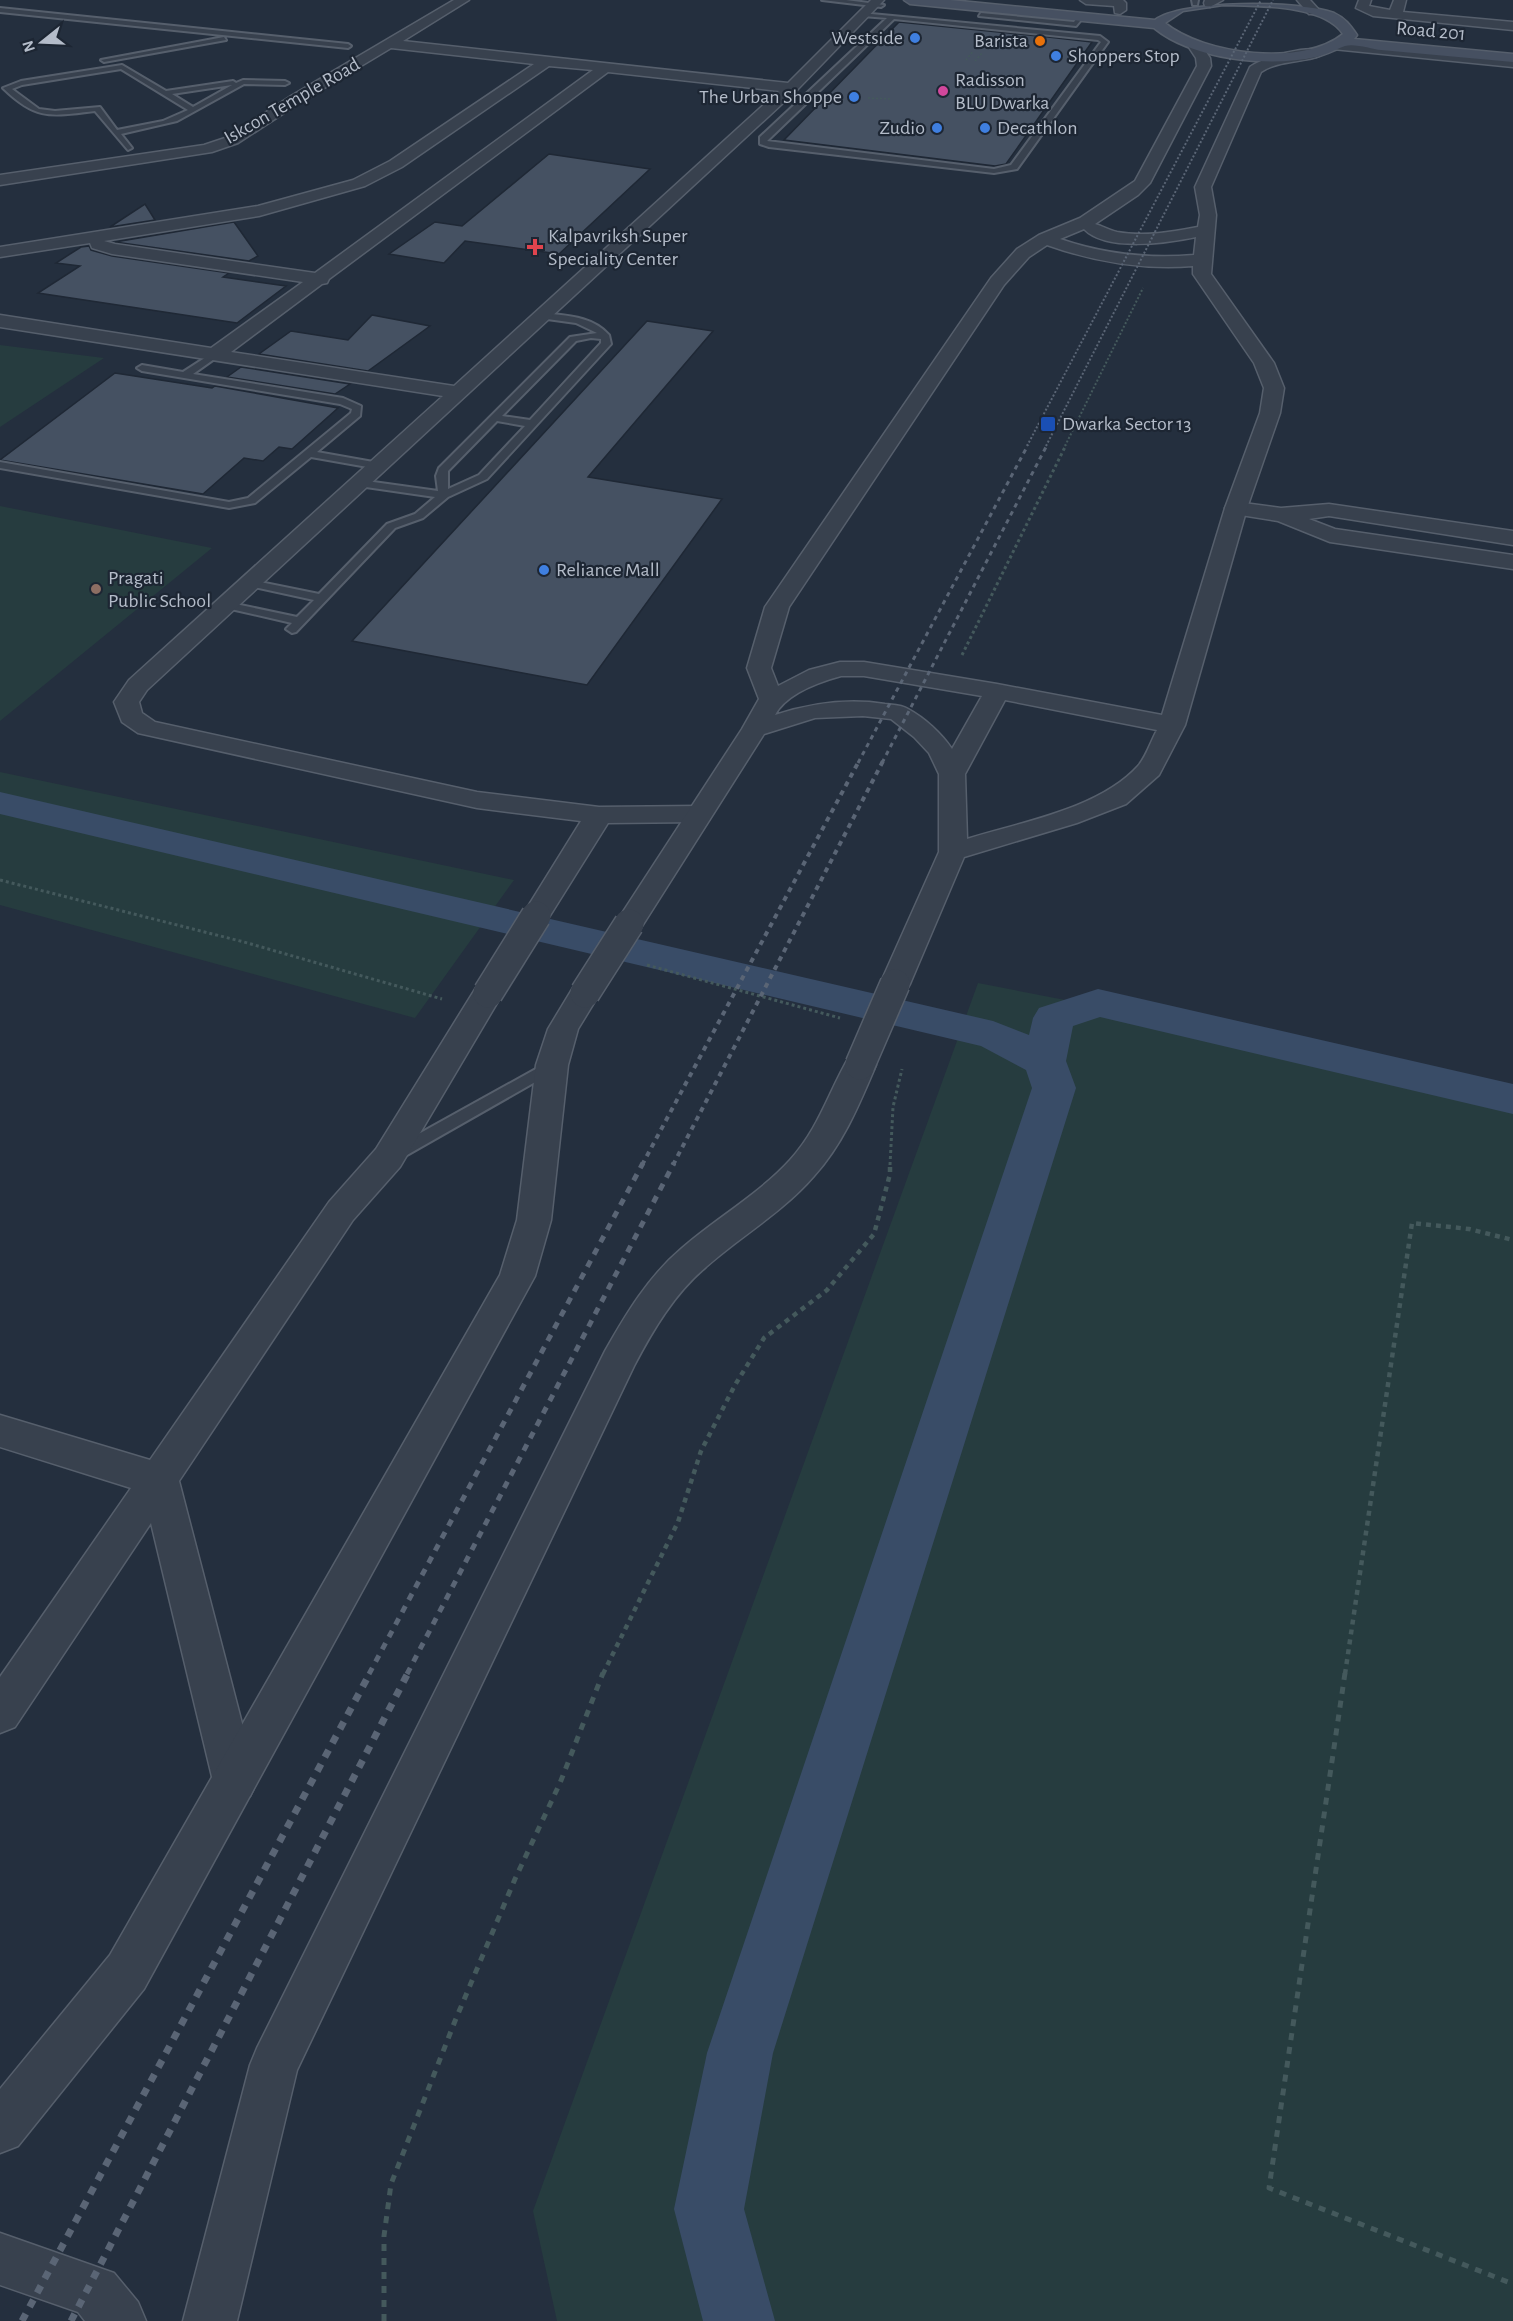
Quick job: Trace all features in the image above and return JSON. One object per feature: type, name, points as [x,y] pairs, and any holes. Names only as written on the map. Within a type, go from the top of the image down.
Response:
[{"type":"main road","points":[[1009,0],[1121,4],[1162,19]]},
{"type":"main road","points":[[908,4],[1078,20],[1162,19],[1195,2],[1262,2],[1326,15],[1344,24],[1345,41],[1317,53],[1286,56],[1245,55],[1180,41],[1163,31],[1162,19]]},
{"type":"main road","name":"Road 201","points":[[1345,41],[1513,49]]},
{"type":"main road","name":"Road 201","points":[[1345,41],[1513,58]]},
{"type":"street","name":"Iskcon Temple Road","points":[[0,180],[207,149],[233,140],[296,99],[464,0]]},
{"type":"street","points":[[1086,0],[1121,4]]},
{"type":"street","points":[[1302,0],[1314,11]]},
{"type":"street","points":[[1365,0],[1362,8],[1366,11],[1513,26]]},
{"type":"street","points":[[1395,15],[1400,0]]},
{"type":"street","points":[[699,814],[598,815],[477,800],[147,728],[131,717],[126,702],[138,685],[543,316],[751,140],[790,88],[871,6]]},
{"type":"street","points":[[1405,28],[1513,39]]},
{"type":"street","points":[[1345,41],[1513,63]]},
{"type":"street","name":"Iskcon Temple Road","points":[[331,56],[353,43]]},
{"type":"street","points":[[390,44],[790,88]]},
{"type":"street","points":[[771,699],[759,668],[777,607],[997,282],[1023,253],[1045,239],[1086,222],[1142,183],[1204,66],[1203,58],[1195,46]]},
{"type":"street","points":[[953,852],[1066,817],[1117,798],[1150,769],[1172,726],[1236,508],[1270,413],[1274,388],[1263,363],[1202,274],[1201,260],[1208,212],[1203,201],[1203,187],[1255,70],[1271,62],[1317,53]]},
{"type":"street","points":[[0,252],[281,207],[359,183],[409,156],[547,61]]},
{"type":"street","points":[[214,355],[321,279],[605,68]]},
{"type":"street","name":"Iskcon Temple Road","points":[[264,95],[290,80]]},
{"type":"street","name":"Iskcon Temple Road","points":[[0,166],[189,139],[203,134]]},
{"type":"street","points":[[1086,222],[1099,233],[1111,235],[1165,238],[1204,231]]},
{"type":"street","points":[[93,238],[101,246],[112,249],[321,279]]},
{"type":"street","points":[[1045,239],[1077,251],[1155,263],[1201,260]]},
{"type":"street","points":[[0,321],[458,393]]},
{"type":"street","points":[[1236,508],[1281,515],[1330,535],[1513,562]]},
{"type":"street","points":[[1281,515],[1329,510],[1513,538]]},
{"type":"street","points":[[0,2128],[128,1972],[517,1276],[534,1220],[552,1065],[563,1029],[755,729],[771,699],[818,675],[840,669],[864,669],[949,682],[1172,726]]},
{"type":"street","points":[[952,774],[997,691]]},
{"type":"street","points":[[210,2321],[274,2065],[618,1360],[648,1307],[691,1259],[776,1192],[813,1156],[834,1125],[953,852],[952,774],[940,750],[923,732],[897,713],[863,708],[836,708],[813,711],[755,729]]},
{"type":"street","points":[[0,1713],[341,1211],[388,1158],[598,815]]},
{"type":"street","points":[[0,1431],[160,1480]]},
{"type":"street","points":[[160,1480],[235,1781]]},
{"type":"street","points":[[0,2259],[95,2292],[119,2321]]},
{"type":"lane","points":[[825,0],[894,7]]},
{"type":"lane","points":[[751,140],[973,168],[1006,170],[1014,167],[1105,42],[1100,38],[892,17],[871,6]]},
{"type":"lane","points":[[0,9],[245,35],[353,43]]},
{"type":"lane","points":[[751,140],[763,139],[892,17]]},
{"type":"lane","points":[[1070,36],[1078,20]]},
{"type":"lane","points":[[94,62],[245,35]]},
{"type":"lane","points":[[823,55],[849,58]]},
{"type":"lane","points":[[128,148],[97,109],[56,113],[38,111],[8,88],[21,83],[122,67],[193,110]]},
{"type":"lane","points":[[12,76],[59,68]]},
{"type":"lane","points":[[166,93],[243,82],[290,80]]},
{"type":"lane","points":[[117,132],[156,126],[180,119],[243,82]]},
{"type":"lane","points":[[226,605],[297,625],[391,526],[419,516],[444,495],[483,477],[606,344],[606,337],[597,327],[583,322],[543,316]]},
{"type":"lane","points":[[444,495],[441,476],[443,470],[573,339],[591,335],[606,337]]},
{"type":"lane","points":[[185,375],[214,355]]},
{"type":"lane","points":[[0,465],[229,505],[251,501],[356,414],[357,408],[343,401],[142,368]]},
{"type":"lane","points":[[495,418],[533,424]]},
{"type":"lane","points":[[308,453],[379,466]]},
{"type":"lane","points":[[359,483],[444,495]]},
{"type":"lane","points":[[250,583],[322,598]]},
{"type":"lane","points":[[388,1158],[552,1065]]},
{"type":"path","points":[[966,60],[973,51]]},
{"type":"path","points":[[975,61],[983,52]]},
{"type":"path","points":[[868,97],[892,98]]},
{"type":"path","points":[[949,682],[1155,263]]},
{"type":"path","points":[[0,880],[244,942],[451,1001]]},
{"type":"path","points":[[640,963],[848,1021]]},
{"type":"path","points":[[384,2321],[384,2236],[391,2184],[459,2010],[515,1879],[560,1783],[595,1690],[678,1522],[701,1451],[735,1385],[764,1338],[826,1290],[874,1233],[890,1174],[893,1107],[904,1061]]},
{"type":"path","points":[[1513,1240],[1469,1229],[1412,1222],[1269,2188],[1513,2284]]},
{"type":"green space","points":[[0,345],[104,358],[0,427]]},
{"type":"green space","points":[[0,506],[212,548],[0,721]]},
{"type":"green space","points":[[0,772],[514,880],[415,1018],[0,905]]},
{"type":"green space","points":[[978,983],[1513,1087],[1513,2321],[557,2321],[533,2211]]},
{"type":"building","points":[[899,22],[1092,42],[1006,164],[995,166],[784,140]]},
{"type":"building","points":[[549,154],[650,169],[559,254],[465,241],[444,263],[389,254],[435,222],[462,226]]},
{"type":"building","points":[[145,204],[155,220],[110,227]]},
{"type":"building","points":[[234,222],[258,256],[249,261],[115,242]]},
{"type":"building","points":[[89,246],[91,250],[112,256],[229,273],[223,277],[286,286],[237,323],[38,293],[80,266],[56,263],[81,247]]},
{"type":"building","points":[[372,315],[430,326],[368,371],[259,354],[291,331],[348,340]]},
{"type":"building","name":"Reliance Mall","points":[[647,321],[713,331],[588,477],[722,499],[587,685],[352,641]]},
{"type":"building","points":[[241,367],[350,384],[335,394],[227,377]]},
{"type":"building","points":[[115,373],[212,388],[215,386],[338,408],[292,449],[279,447],[263,461],[244,458],[203,494],[0,460]]},
{"type":"waterway","points":[[0,803],[993,1035],[1045,1061]]},
{"type":"waterway","points":[[1045,1061],[1054,1018],[1098,1003],[1513,1099]]},
{"type":"waterway","points":[[739,2321],[709,2209],[740,2053],[1054,1088],[1045,1061]]},
{"type":"railway","points":[[1027,446],[1261,0]]},
{"type":"railway","points":[[1046,446],[1273,0]]},
{"type":"railway","points":[[858,763],[1028,445]]},
{"type":"railway","points":[[882,763],[1047,445]]},
{"type":"railway","points":[[642,1165],[859,761]]},
{"type":"railway","points":[[673,1165],[883,761]]},
{"type":"railway","points":[[369,1674],[643,1163]]},
{"type":"railway","points":[[407,1674],[674,1163]]},
{"type":"railway","points":[[22,2321],[370,1673]]},
{"type":"railway","points":[[71,2321],[408,1673]]},
{"type":"place","name":"Westside","points":[[915,38]]},
{"type":"place","name":"Barista","points":[[1040,41]]},
{"type":"place","name":"Shoppers Stop","points":[[1056,56]]},
{"type":"place","name":"Radisson BLU Dwarka","points":[[943,91]]},
{"type":"place","name":"The Urban Shoppe","points":[[854,97]]},
{"type":"place","name":"Zudio","points":[[937,128]]},
{"type":"place","name":"Decathlon","points":[[985,128]]},
{"type":"place","name":"Kalpavriksh Super Speciality Center","points":[[535,247]]},
{"type":"place","name":"Dwarka Sector 13","points":[[1048,424]]},
{"type":"place","name":"Reliance Mall","points":[[544,570]]},
{"type":"place","name":"Pragati Public School","points":[[96,589]]}]
